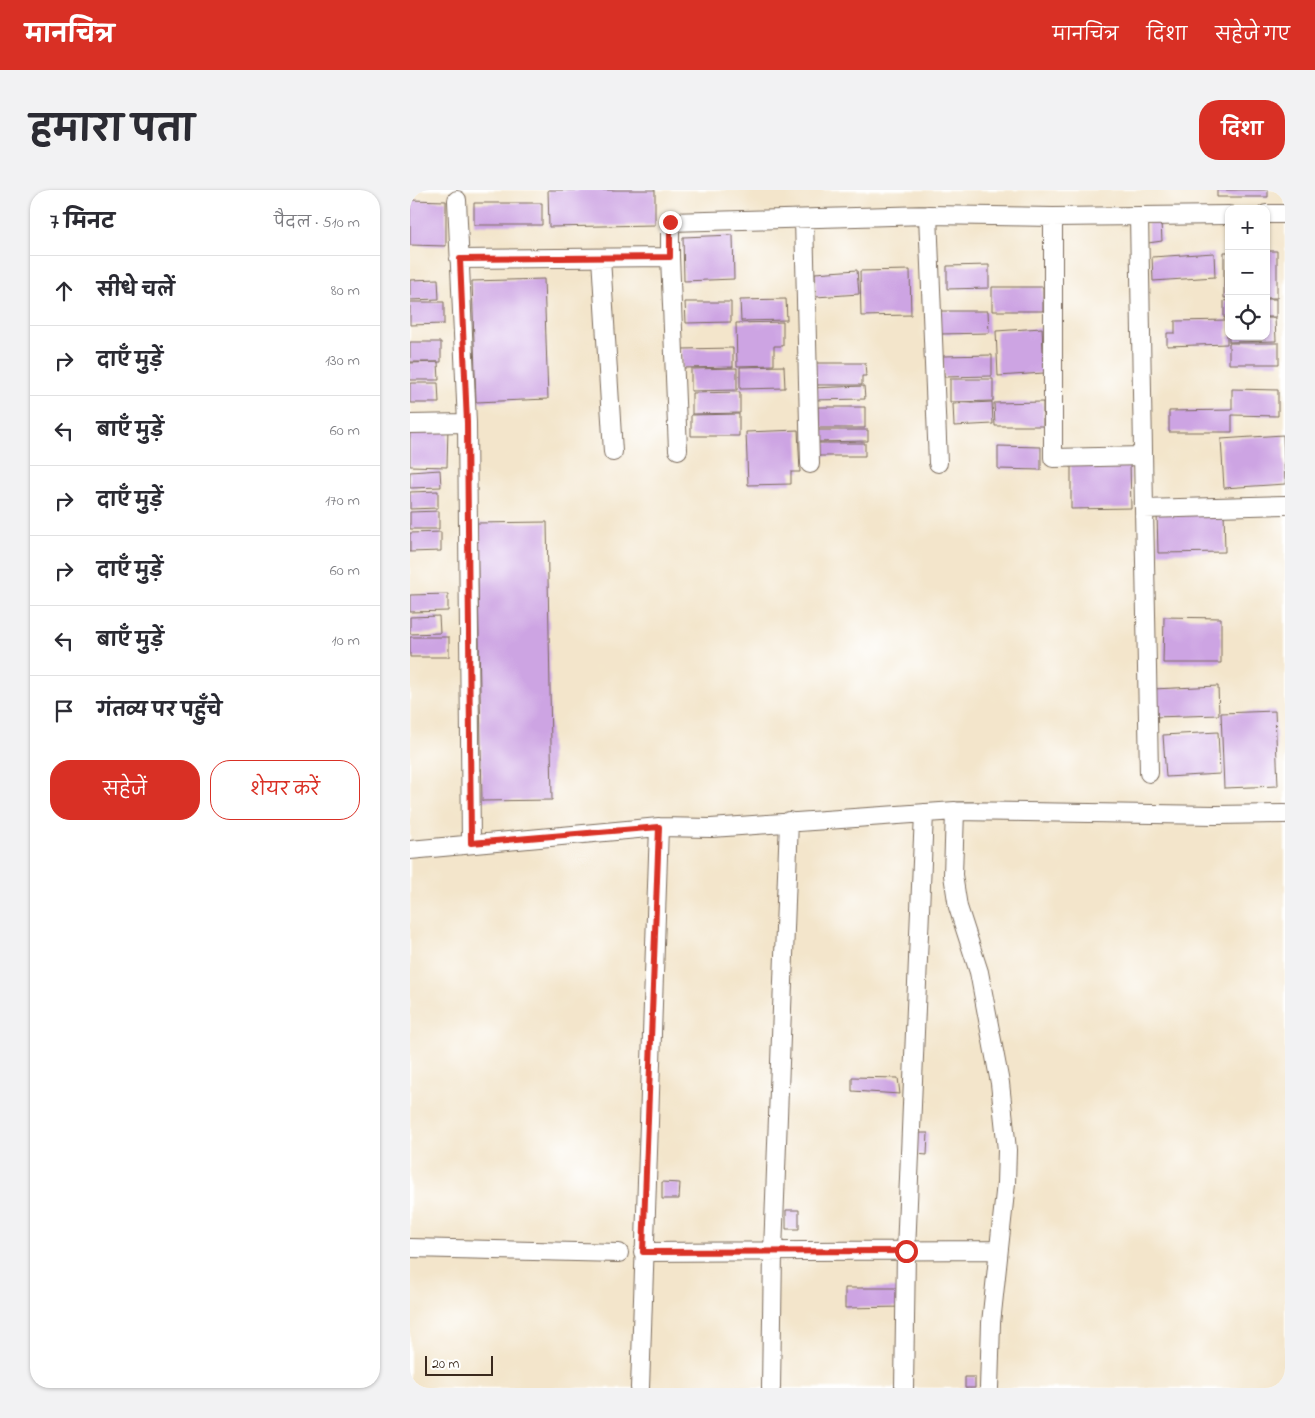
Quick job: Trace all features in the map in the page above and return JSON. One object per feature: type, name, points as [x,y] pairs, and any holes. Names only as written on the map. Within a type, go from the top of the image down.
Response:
[{"type":"street","points":[[457,200],[467,423],[471,843]]},
{"type":"street","points":[[1270,214],[1285,214]]},
{"type":"street","points":[[928,215],[938,463]]},
{"type":"street","points":[[678,450],[670,222],[928,215],[1053,218],[1225,215]]},
{"type":"street","points":[[1139,216],[1149,773]]},
{"type":"street","points":[[1053,218],[1053,458],[1143,456]]},
{"type":"street","points":[[804,219],[810,464]]},
{"type":"street","points":[[460,259],[670,257]]},
{"type":"street","points":[[601,258],[614,452]]},
{"type":"street","points":[[410,424],[467,423]]},
{"type":"street","points":[[1144,509],[1285,505]]},
{"type":"street","points":[[410,850],[659,827],[711,828],[789,821],[955,811],[1216,816],[1285,814]]},
{"type":"street","points":[[955,811],[954,874],[958,907],[979,972],[1004,1115],[1007,1150],[1006,1183],[991,1323],[989,1388]]},
{"type":"street","points":[[904,1388],[906,1251],[924,813]]},
{"type":"street","points":[[771,1388],[773,1251],[789,821]]},
{"type":"street","points":[[640,1388],[643,1252],[659,827]]},
{"type":"street","points":[[410,1248],[619,1253]]},
{"type":"street","points":[[643,1252],[998,1250]]},
{"type":"building","points":[[548,190],[655,190],[655,225],[549,227]]},
{"type":"building","points":[[1217,190],[1268,190],[1268,197],[1217,197]]},
{"type":"building","points":[[410,200],[446,201],[446,246],[410,245]]},
{"type":"building","points":[[474,203],[542,203],[542,225],[474,225]]},
{"type":"building","points":[[1161,222],[1162,241],[1148,243],[1148,223]]},
{"type":"building","points":[[733,235],[734,279],[684,281],[683,237]]},
{"type":"building","points":[[1270,251],[1277,251],[1277,298],[1270,298]]},
{"type":"building","points":[[1224,252],[1225,252],[1225,298]]},
{"type":"building","points":[[1214,253],[1215,277],[1153,281],[1152,257]]},
{"type":"building","points":[[989,265],[989,288],[947,289],[947,266]]},
{"type":"building","points":[[857,270],[859,294],[816,297],[815,273]]},
{"type":"building","points":[[910,270],[911,315],[861,316],[860,271]]},
{"type":"building","points":[[438,279],[439,299],[410,300],[410,280]]},
{"type":"building","points":[[544,279],[548,399],[476,402],[472,281]]},
{"type":"building","points":[[992,287],[1043,287],[1043,311],[992,311]]},
{"type":"building","points":[[786,299],[787,320],[741,321],[740,300]]},
{"type":"building","points":[[1270,299],[1276,299],[1276,317],[1270,317]]},
{"type":"building","points":[[1225,301],[1225,318],[1224,318]]},
{"type":"building","points":[[410,302],[444,302],[444,324],[410,325]]},
{"type":"building","points":[[685,302],[731,302],[731,322],[686,323]]},
{"type":"building","points":[[939,311],[988,311],[989,333],[940,334]]},
{"type":"building","points":[[1270,318],[1275,318],[1276,341],[1229,342],[1229,340],[1270,340]]},
{"type":"building","points":[[1225,320],[1225,340],[1227,340],[1227,344],[1167,346],[1167,333],[1175,333],[1175,321]]},
{"type":"building","points":[[783,322],[783,346],[774,346],[774,365],[737,366],[736,323]]},
{"type":"building","points":[[1042,328],[1044,373],[998,376],[996,331]]},
{"type":"building","points":[[410,342],[441,342],[441,362],[410,362]]},
{"type":"building","points":[[1229,343],[1279,343],[1279,364],[1229,364]]},
{"type":"building","points":[[733,348],[733,367],[682,368],[682,349]]},
{"type":"building","points":[[992,355],[992,376],[944,377],[943,356]]},
{"type":"building","points":[[438,362],[439,380],[410,380],[410,363]]},
{"type":"building","points":[[814,363],[865,363],[866,376],[862,376],[862,385],[815,385]]},
{"type":"building","points":[[784,366],[785,388],[740,389],[740,367]]},
{"type":"building","points":[[737,368],[737,390],[691,391],[691,369]]},
{"type":"building","points":[[950,379],[993,379],[993,401],[950,402]]},
{"type":"building","points":[[410,383],[438,383],[439,403],[410,403]]},
{"type":"building","points":[[864,386],[865,399],[812,400],[811,388]]},
{"type":"building","points":[[1232,389],[1278,390],[1278,416],[1232,415],[1232,432],[1169,432],[1169,411],[1232,410]]},
{"type":"building","points":[[740,392],[740,413],[692,414],[692,393]]},
{"type":"building","points":[[992,402],[993,424],[954,426],[953,404]]},
{"type":"building","points":[[1043,402],[1043,426],[995,426],[994,403]]},
{"type":"building","points":[[818,407],[865,407],[865,428],[818,428]]},
{"type":"building","points":[[739,414],[739,436],[691,436],[691,415]]},
{"type":"building","points":[[410,426],[448,427],[447,467],[410,466]]},
{"type":"building","points":[[798,430],[800,472],[791,472],[791,484],[748,485],[746,432]]},
{"type":"building","points":[[815,430],[868,430],[868,441],[815,442]]},
{"type":"building","points":[[1283,435],[1285,484],[1224,488],[1221,439]]},
{"type":"building","points":[[814,443],[865,443],[865,456],[814,456]]},
{"type":"building","points":[[998,446],[1041,447],[1041,470],[998,469]]},
{"type":"building","points":[[1130,462],[1131,508],[1071,509],[1071,463]]},
{"type":"building","points":[[440,470],[441,487],[410,488],[410,472]]},
{"type":"building","points":[[438,491],[438,508],[410,509],[410,492]]},
{"type":"building","points":[[1224,510],[1225,552],[1158,553],[1157,513]]},
{"type":"building","points":[[439,511],[439,529],[410,529],[410,512]]},
{"type":"building","points":[[547,522],[552,800],[482,801],[477,523]]},
{"type":"building","points":[[441,532],[441,551],[410,552],[410,533]]},
{"type":"building","points":[[448,594],[448,611],[410,612],[410,595]]},
{"type":"building","points":[[439,616],[440,633],[410,634],[410,617]]},
{"type":"building","points":[[1164,617],[1221,618],[1221,663],[1163,663]]},
{"type":"building","points":[[410,637],[449,637],[449,657],[410,657]]},
{"type":"building","points":[[1218,686],[1219,715],[1154,717],[1153,689]]},
{"type":"building","points":[[1275,711],[1278,786],[1224,788],[1221,713]]},
{"type":"building","points":[[1218,732],[1220,774],[1166,777],[1163,735]]},
{"type":"building","points":[[852,1077],[898,1078],[900,1094],[852,1091]]},
{"type":"building","points":[[917,1133],[928,1133],[927,1155],[916,1154]]},
{"type":"building","points":[[662,1182],[680,1183],[679,1199],[662,1199]]},
{"type":"building","points":[[786,1210],[799,1210],[799,1229],[786,1229]]},
{"type":"building","points":[[845,1288],[902,1288],[903,1307],[845,1308]]},
{"type":"building","points":[[965,1377],[975,1377],[975,1388],[965,1388]]},
{"type":"route","points":[[670,222],[670,257],[460,259],[467,423],[471,843],[659,827],[643,1252],[906,1251]]}]
